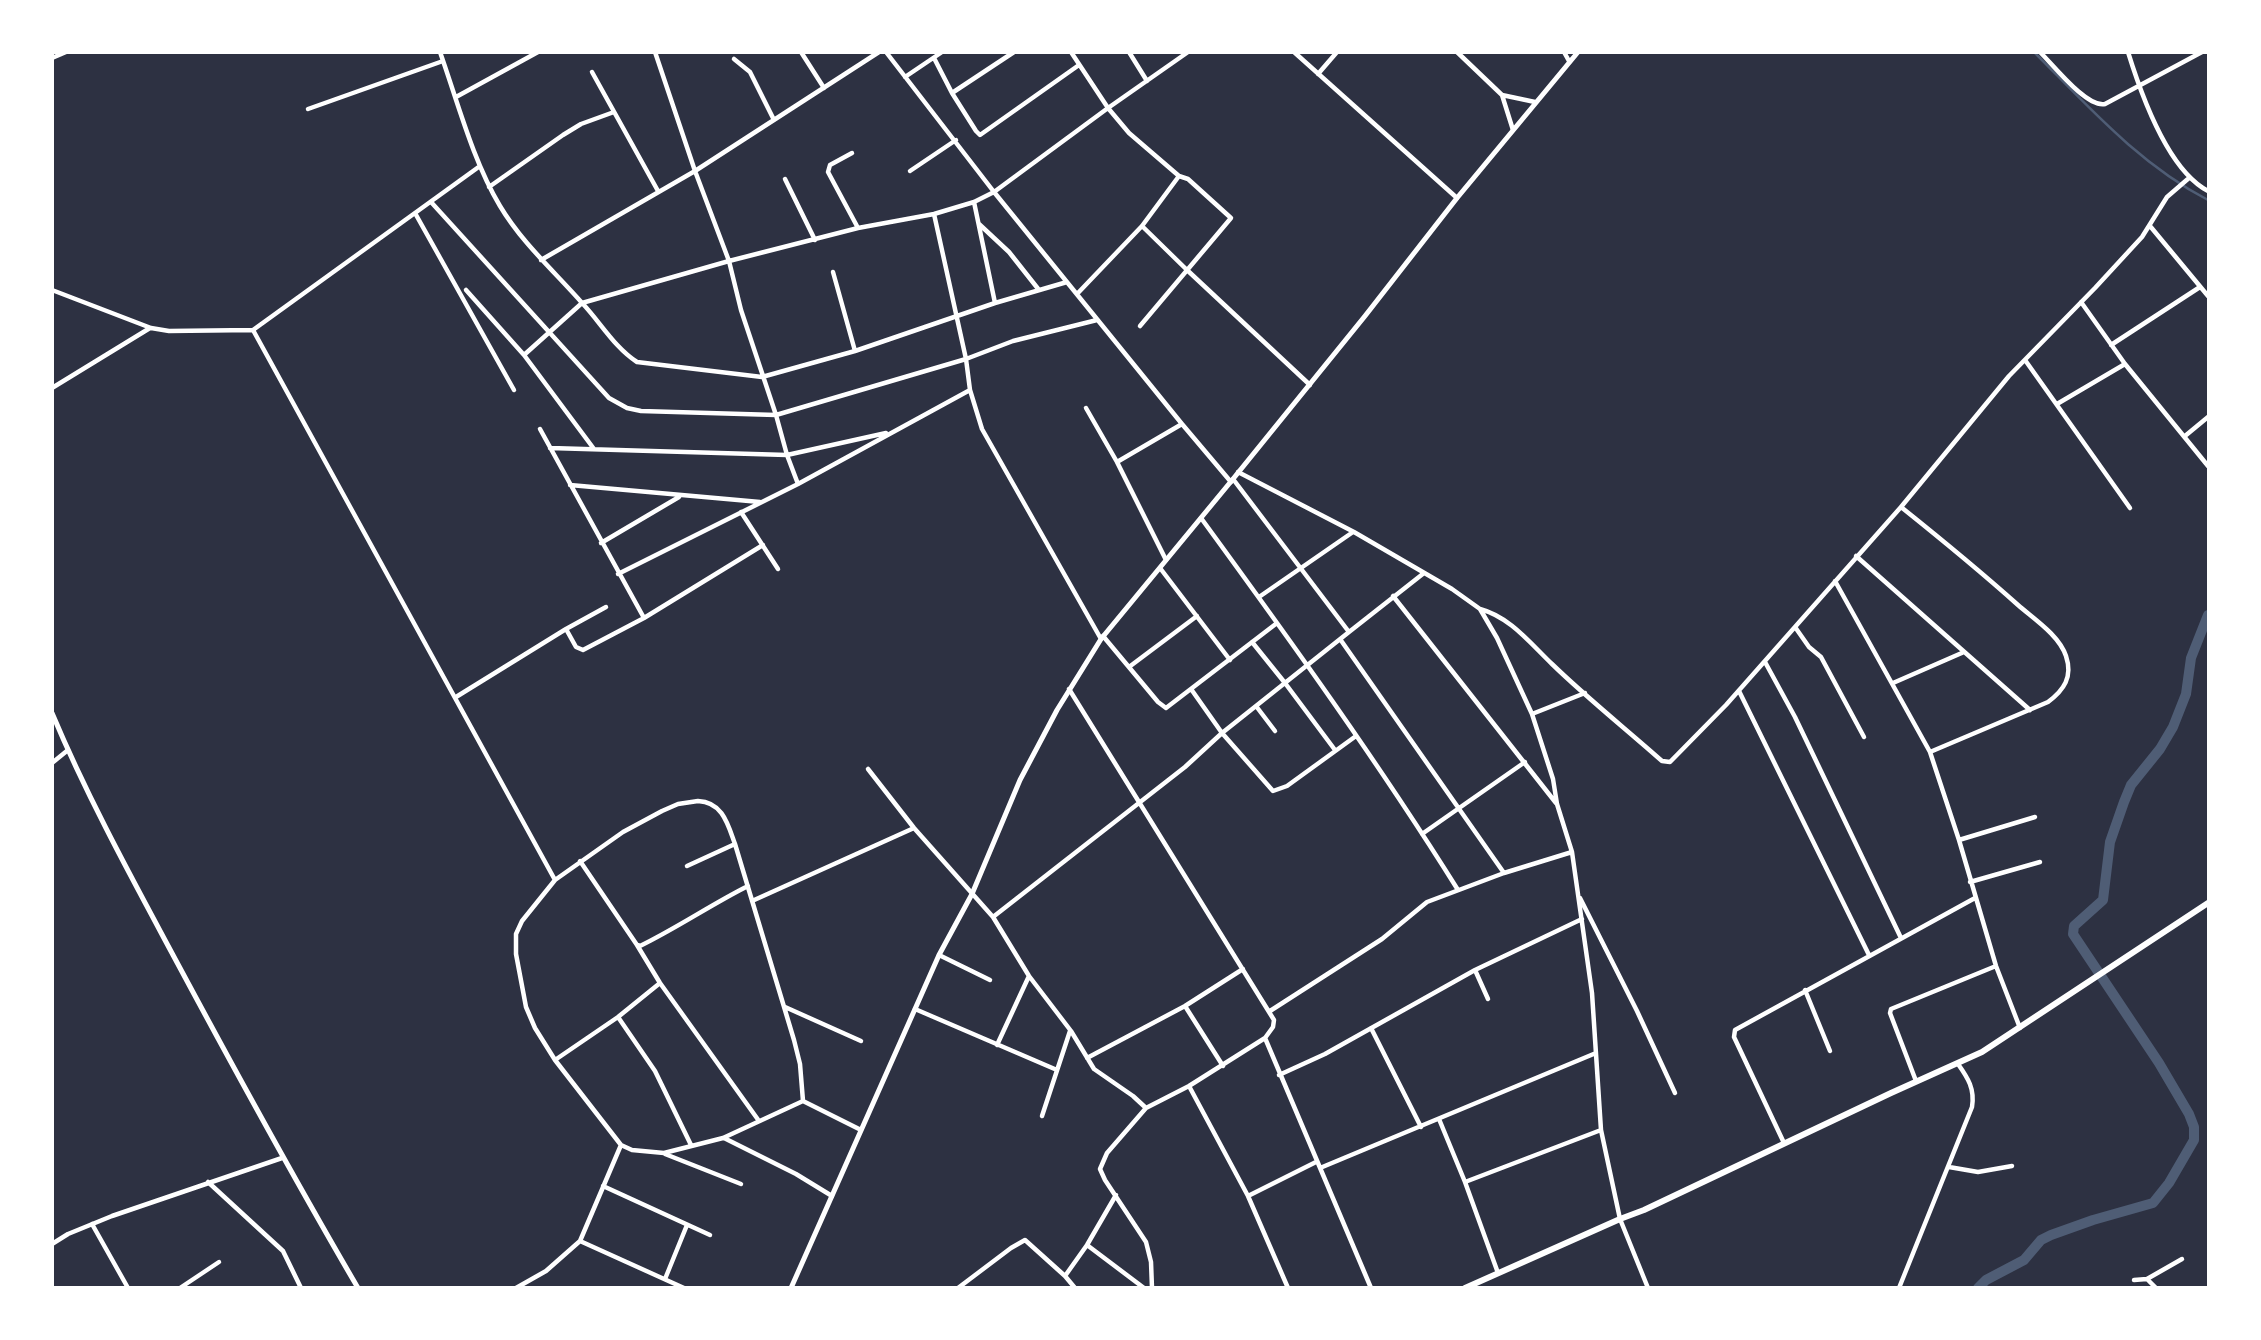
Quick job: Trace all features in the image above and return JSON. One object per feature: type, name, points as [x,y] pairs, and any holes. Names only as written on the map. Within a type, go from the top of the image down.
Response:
[{"type":"main road","points":[[1465,1287],[1653,1206],[1784,1143],[1958,1065],[2020,1028],[2208,903]]},
{"type":"street","points":[[52,58],[66,52]]},
{"type":"street","points":[[440,52],[480,166],[501,208],[541,260],[626,354],[637,362],[762,377],[855,351],[995,303],[1067,282]]},
{"type":"street","points":[[456,97],[538,52]]},
{"type":"street","points":[[655,52],[729,261],[741,310],[798,484]]},
{"type":"street","points":[[801,52],[824,88]]},
{"type":"street","points":[[541,260],[695,171],[879,52]]},
{"type":"street","points":[[886,52],[1097,320],[1182,424],[1232,480],[1349,632]]},
{"type":"street","points":[[904,77],[942,52]]},
{"type":"street","points":[[952,93],[1014,52]]},
{"type":"street","points":[[1071,52],[1108,108],[1137,140],[1180,176],[1194,183],[1231,218],[1140,326]]},
{"type":"street","points":[[1129,52],[1147,81]]},
{"type":"street","points":[[1294,52],[1457,198]]},
{"type":"street","points":[[1318,74],[1337,52]]},
{"type":"street","points":[[1457,52],[1502,95],[1513,130]]},
{"type":"street","points":[[1564,52],[1569,61]]},
{"type":"street","points":[[791,1287],[939,955],[972,894],[1020,780],[1069,688],[1102,637],[1310,385],[1457,198],[1578,52]]},
{"type":"street","points":[[2040,52],[2084,96],[2096,104],[2105,104],[2202,52]]},
{"type":"street","points":[[2128,52],[2138,86],[2156,124],[2189,178],[2206,190],[2208,184]]},
{"type":"street","points":[[524,355],[582,303],[729,261],[858,228],[934,215],[974,202],[994,192],[1186,53]]},
{"type":"street","points":[[934,58],[952,93],[976,131],[982,134],[1079,65]]},
{"type":"street","points":[[734,59],[750,72],[774,120]]},
{"type":"street","points":[[308,109],[443,61]]},
{"type":"street","points":[[592,72],[658,191]]},
{"type":"street","points":[[1502,95],[1535,103]]},
{"type":"street","points":[[489,187],[581,124],[614,112]]},
{"type":"street","points":[[910,171],[956,140]]},
{"type":"street","points":[[852,152],[830,165],[828,172],[858,228]]},
{"type":"street","points":[[52,290],[151,328],[186,332],[253,330],[480,166]]},
{"type":"street","points":[[1077,294],[1142,226],[1180,176]]},
{"type":"street","points":[[1238,472],[1354,532],[1452,589],[1480,609],[1496,614],[1667,763],[1676,757],[1765,662],[1901,507],[2009,376],[2150,226],[2167,197],[2189,178]]},
{"type":"street","points":[[785,179],[815,240]]},
{"type":"street","points":[[431,202],[609,398],[627,408],[641,411],[776,415],[966,359],[1013,341],[1097,320]]},
{"type":"street","points":[[974,202],[995,303]]},
{"type":"street","points":[[415,213],[514,390]]},
{"type":"street","points":[[934,215],[966,359],[970,390],[986,440],[1102,637],[1165,708],[1278,623]]},
{"type":"street","points":[[978,223],[1009,252],[1039,290]]},
{"type":"street","points":[[1142,226],[1310,385]]},
{"type":"street","points":[[2150,226],[2208,296]]},
{"type":"street","points":[[833,272],[855,351]]},
{"type":"street","points":[[2111,345],[2200,287]]},
{"type":"street","points":[[466,290],[524,355],[595,449]]},
{"type":"street","points":[[2081,302],[2125,365],[2208,466]]},
{"type":"street","points":[[52,388],[151,328]]},
{"type":"street","points":[[253,330],[555,880]]},
{"type":"street","points":[[2025,360],[2130,508]]},
{"type":"street","points":[[2057,404],[2125,365]]},
{"type":"street","points":[[618,574],[798,484],[970,390]]},
{"type":"street","points":[[1086,408],[1117,462],[1166,560]]},
{"type":"street","points":[[2185,436],[2208,417]]},
{"type":"street","points":[[1117,462],[1182,424]]},
{"type":"street","points":[[540,429],[644,618]]},
{"type":"street","points":[[550,449],[787,455],[891,432]]},
{"type":"street","points":[[570,485],[761,502]]},
{"type":"street","points":[[601,542],[681,496]]},
{"type":"street","points":[[1901,507],[1970,562],[2048,632],[2063,650],[2069,674],[2063,689],[2048,702],[1930,752]]},
{"type":"street","points":[[741,512],[778,569]]},
{"type":"street","points":[[1201,518],[1309,666],[1458,890]]},
{"type":"street","points":[[1259,597],[1354,532]]},
{"type":"street","points":[[566,629],[576,648],[583,650],[644,618],[763,545]]},
{"type":"street","points":[[1856,556],[2030,710]]},
{"type":"street","points":[[1160,568],[1230,660]]},
{"type":"street","points":[[993,917],[1185,767],[1222,733],[1423,573]]},
{"type":"street","points":[[1835,581],[1930,752],[1996,965],[2020,1028]]},
{"type":"street","points":[[1393,596],[1557,804]]},
{"type":"street","points":[[456,697],[606,607]]},
{"type":"street","points":[[1480,609],[1497,638],[1532,714],[1573,852],[1592,993],[1601,1130],[1620,1219],[1648,1287]]},
{"type":"street","points":[[1129,667],[1197,616]]},
{"type":"street","points":[[1795,627],[1810,647],[1820,655],[1864,737]]},
{"type":"street","points":[[1340,639],[1504,873]]},
{"type":"street","points":[[1252,642],[1335,750]]},
{"type":"street","points":[[1893,683],[1964,652]]},
{"type":"street","points":[[1765,662],[1795,717],[1901,938]]},
{"type":"street","points":[[1069,688],[1270,1011],[1274,1023],[1265,1038],[1223,1066],[1146,1108],[1107,1153],[1102,1163],[1101,1172],[1146,1242],[1151,1262],[1152,1287]]},
{"type":"street","points":[[1191,689],[1222,733],[1268,788],[1276,792],[1356,736]]},
{"type":"street","points":[[1738,691],[1869,956]]},
{"type":"street","points":[[1532,714],[1585,693]]},
{"type":"street","points":[[1256,706],[1275,731]]},
{"type":"street","points":[[52,713],[122,860],[282,1158],[358,1287]]},
{"type":"street","points":[[52,763],[68,750]]},
{"type":"street","points":[[1423,834],[1525,762]]},
{"type":"street","points":[[868,769],[914,828],[993,917],[1029,976],[1099,1073],[1146,1108]]},
{"type":"street","points":[[698,801],[711,803],[720,810],[736,844],[800,1064],[803,1101],[723,1138],[664,1153],[645,1153],[621,1145],[555,1060],[535,1028],[526,1007],[515,943],[522,921],[555,880],[623,832],[678,804],[698,801]]},
{"type":"street","points":[[1959,841],[2035,817]]},
{"type":"street","points":[[752,901],[914,828]]},
{"type":"street","points":[[687,866],[736,844]]},
{"type":"street","points":[[1270,1011],[1382,939],[1422,905],[1504,873],[1573,852]]},
{"type":"street","points":[[580,861],[638,945],[660,983],[760,1121]]},
{"type":"street","points":[[1970,882],[2040,862]]},
{"type":"street","points":[[638,945],[652,940],[748,886]]},
{"type":"street","points":[[1578,895],[1675,1093]]},
{"type":"street","points":[[1784,1143],[1733,1033],[1735,1029],[1975,898]]},
{"type":"street","points":[[1279,1075],[1325,1054],[1475,970],[1582,919]]},
{"type":"street","points":[[939,955],[990,980]]},
{"type":"street","points":[[1916,1082],[1890,1013],[1891,1009],[1996,965]]},
{"type":"street","points":[[1087,1058],[1185,1006],[1243,969]]},
{"type":"street","points":[[1475,970],[1488,999]]},
{"type":"street","points":[[997,1045],[1029,976]]},
{"type":"street","points":[[555,1060],[618,1017],[660,983]]},
{"type":"street","points":[[1805,990],[1830,1051]]},
{"type":"street","points":[[1185,1006],[1223,1066]]},
{"type":"street","points":[[784,1007],[861,1041]]},
{"type":"street","points":[[915,1009],[1057,1070]]},
{"type":"street","points":[[618,1017],[655,1072],[691,1145]]},
{"type":"street","points":[[1371,1028],[1420,1127]]},
{"type":"street","points":[[1042,1116],[1071,1031]]},
{"type":"street","points":[[1265,1038],[1371,1287]]},
{"type":"street","points":[[1320,1168],[1596,1053]]},
{"type":"street","points":[[1899,1287],[1973,1101],[1971,1085],[1958,1065]]},
{"type":"street","points":[[1189,1086],[1248,1196],[1289,1287]]},
{"type":"street","points":[[803,1101],[861,1130]]},
{"type":"street","points":[[1439,1119],[1498,1274]]},
{"type":"street","points":[[1465,1182],[1601,1130]]},
{"type":"street","points":[[723,1138],[796,1174],[832,1196]]},
{"type":"street","points":[[516,1287],[546,1271],[580,1241],[621,1145]]},
{"type":"street","points":[[664,1153],[741,1184]]},
{"type":"street","points":[[52,1244],[92,1224],[282,1158]]},
{"type":"street","points":[[1248,1196],[1316,1162]]},
{"type":"street","points":[[1948,1167],[1978,1172],[2012,1166]]},
{"type":"street","points":[[208,1182],[283,1251],[301,1287]]},
{"type":"street","points":[[603,1186],[710,1235]]},
{"type":"street","points":[[1065,1276],[1116,1195]]},
{"type":"street","points":[[92,1224],[128,1287]]},
{"type":"street","points":[[666,1279],[687,1224]]},
{"type":"street","points":[[958,1287],[1025,1240],[1075,1287]]},
{"type":"street","points":[[580,1241],[684,1287]]},
{"type":"street","points":[[1087,1245],[1144,1287]]},
{"type":"street","points":[[2134,1280],[2147,1279],[2182,1259]]},
{"type":"street","points":[[180,1287],[219,1262]]},
{"type":"street","points":[[2147,1279],[2156,1287]]},
{"type":"waterway","points":[[2034,52],[2137,152],[2183,186],[2208,200]]},
{"type":"waterway","points":[[1978,1288],[1986,1280],[2024,1260],[2041,1240],[2051,1235],[2153,1203],[2169,1183],[2194,1140],[2194,1127],[2189,1114],[2159,1063],[2073,934],[2074,926],[2103,900],[2110,842],[2124,802],[2131,785],[2160,749],[2173,727],[2186,694],[2191,658],[2208,615]]}]
